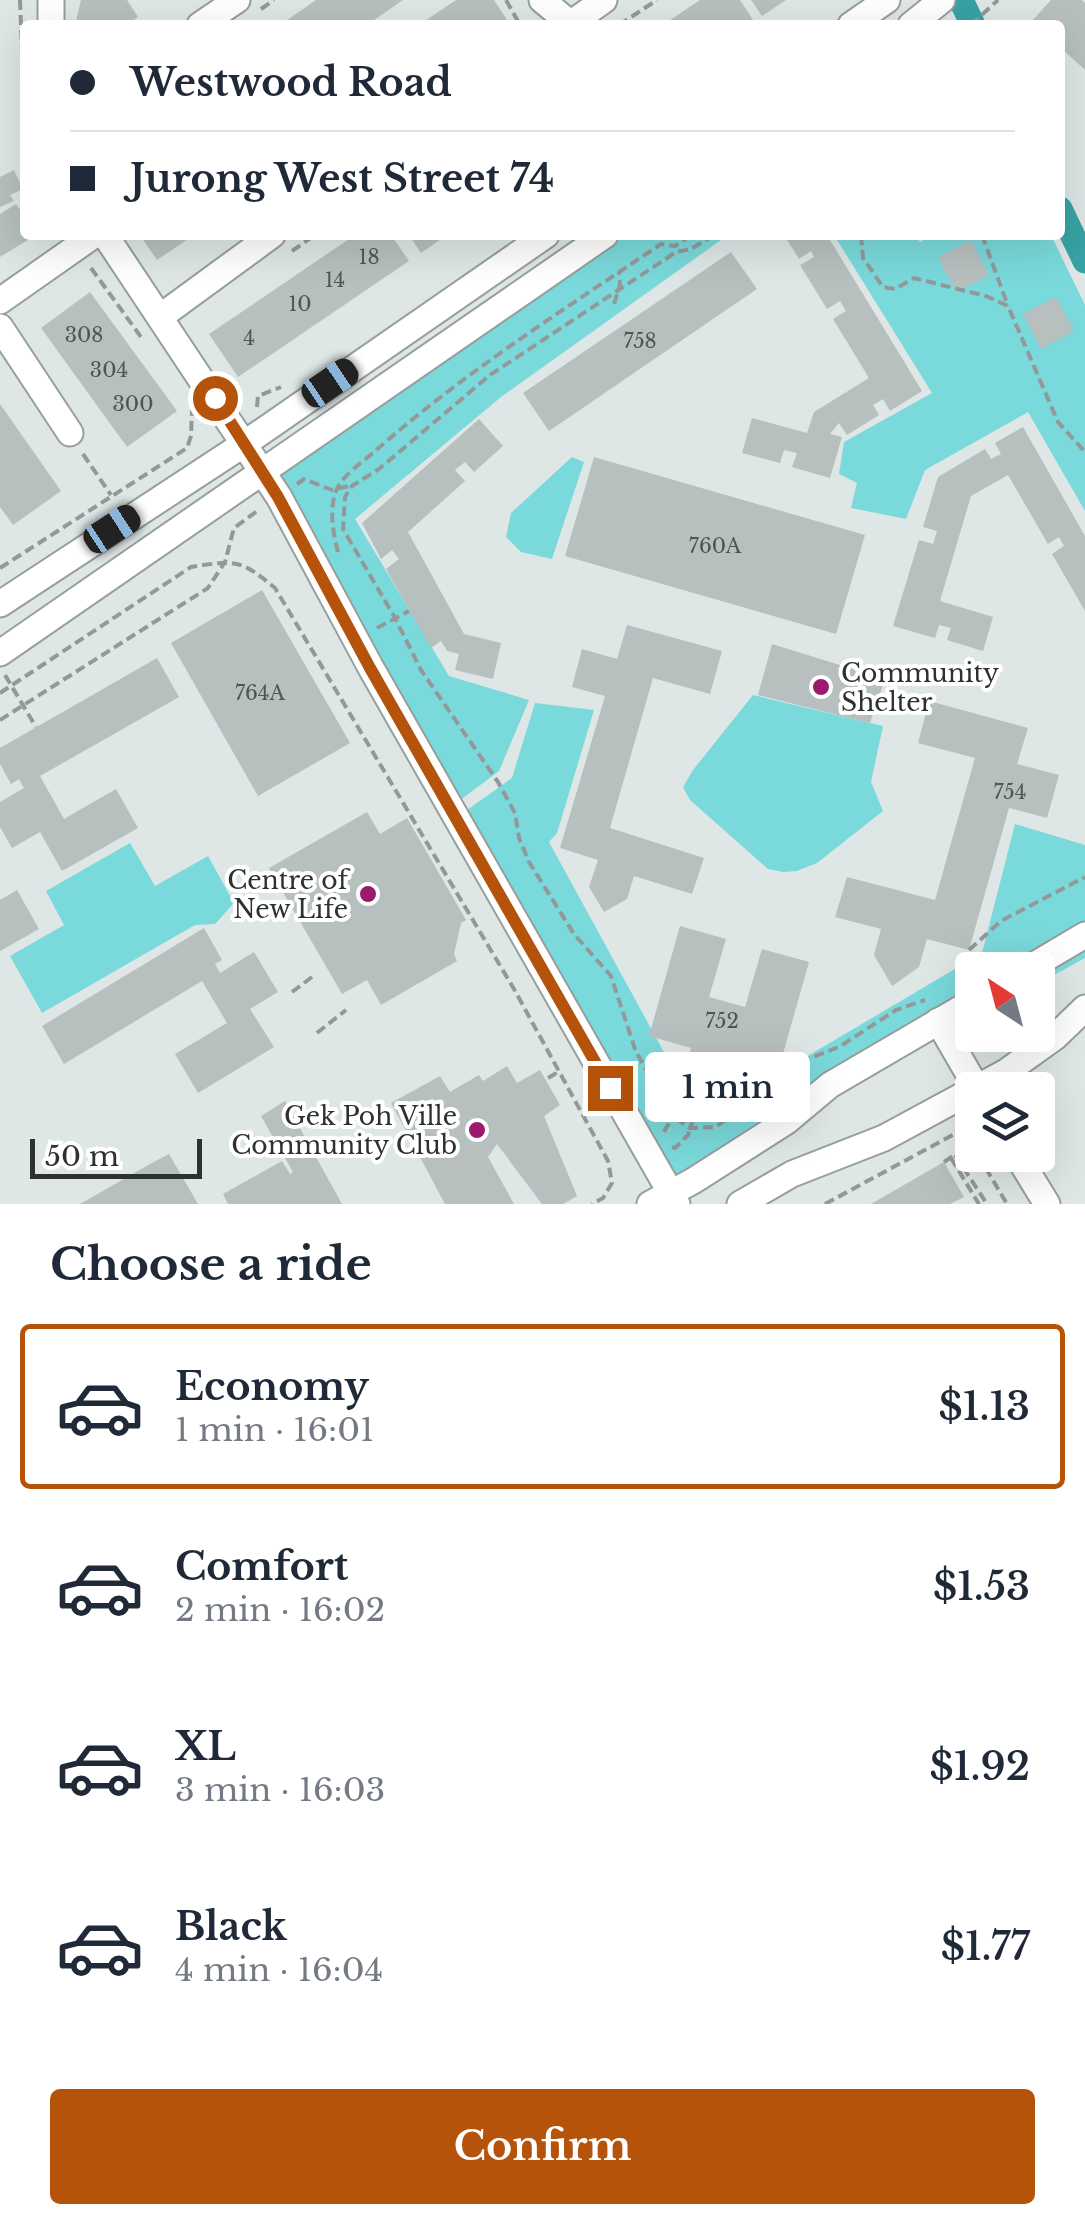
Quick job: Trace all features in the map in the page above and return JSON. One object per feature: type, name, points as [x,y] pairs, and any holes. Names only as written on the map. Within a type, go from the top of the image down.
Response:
[{"type":"street","points":[[207,20],[236,0]]},
{"type":"street","points":[[578,20],[604,0]]},
{"type":"street","points":[[858,20],[887,0]]},
{"type":"street","points":[[917,20],[942,0]]},
{"type":"street","points":[[109,240],[263,471],[666,1200],[787,1121],[830,1085],[955,1012]]},
{"type":"street","points":[[160,317],[265,240]]},
{"type":"street","points":[[0,604],[244,444],[539,240]]},
{"type":"street","points":[[0,653],[598,240]]},
{"type":"street","points":[[0,302],[85,252]]},
{"type":"street","points":[[0,327],[70,433]]},
{"type":"street","points":[[1055,953],[1085,935]]},
{"type":"street","points":[[1006,1072],[1055,1037],[1085,1008]]},
{"type":"street","points":[[938,1021],[967,1072]]},
{"type":"street","points":[[740,1204],[792,1174],[884,1138],[955,1101]]},
{"type":"street","points":[[1028,1172],[1048,1204]]},
{"type":"path","points":[[627,20],[657,0]]},
{"type":"path","points":[[976,20],[998,0]]},
{"type":"path","points":[[340,563],[332,531],[336,489],[418,412],[661,244],[675,246],[684,240]]},
{"type":"path","points":[[304,479],[336,489],[352,486],[380,468],[490,374],[676,252],[705,240]]},
{"type":"path","points":[[861,240],[863,258],[882,287],[895,290],[914,278],[986,296],[1008,306]]},
{"type":"path","points":[[984,240],[1058,422],[1085,452]]},
{"type":"path","points":[[85,252],[98,277]]},
{"type":"path","points":[[85,252],[98,277],[150,348]]},
{"type":"path","points":[[614,304],[619,272]]},
{"type":"path","points":[[257,407],[258,396]]},
{"type":"path","points":[[0,568],[186,448],[191,436],[192,406]]},
{"type":"path","points":[[70,433],[110,495]]},
{"type":"path","points":[[352,486],[345,496],[344,529],[438,698],[498,782],[515,813],[519,838],[529,862],[574,934],[611,976],[636,1052],[672,1114],[690,1128],[716,1128],[798,1063],[840,1048],[919,1001]]},
{"type":"path","points":[[0,720],[208,588],[225,562],[234,528]]},
{"type":"path","points":[[0,693],[191,567],[225,562],[247,565],[275,588],[558,1065],[608,1162],[612,1182],[603,1198],[592,1204]]},
{"type":"path","points":[[384,642],[377,628],[410,610]]},
{"type":"path","points":[[12,685],[36,727]]},
{"type":"path","points":[[968,950],[1001,920],[1085,877]]},
{"type":"path","points":[[292,992],[312,977]]},
{"type":"path","points":[[883,1007],[894,1027]]},
{"type":"path","points":[[317,1033],[346,1010]]},
{"type":"path","points":[[548,1078],[555,1074],[558,1065]]},
{"type":"path","points":[[663,1134],[680,1102]]},
{"type":"path","points":[[657,1122],[666,1144],[675,1148],[688,1135],[698,1103]]},
{"type":"path","points":[[825,1204],[955,1134]]},
{"type":"path","points":[[944,1162],[953,1157]]},
{"type":"path","points":[[953,1157],[979,1204]]},
{"type":"path","points":[[953,1157],[987,1204]]},
{"type":"path","points":[[988,1172],[1006,1204]]},
{"type":"shaded area","points":[[606,240],[721,240],[501,397],[355,519],[449,676],[529,700],[499,771],[455,804],[263,471]]},
{"type":"shaded area","points":[[837,240],[1053,240],[1085,305],[1085,511],[1028,412],[925,470],[906,519],[851,508],[857,483],[839,474],[844,442],[932,393]]},
{"type":"shaded area","points":[[572,457],[584,462],[552,559],[521,552],[506,537],[511,513]]},
{"type":"shaded area","points":[[753,695],[883,726],[871,782],[883,811],[817,863],[797,871],[768,869],[690,800],[683,787]]},
{"type":"shaded area","points":[[535,703],[594,710],[557,833],[549,842],[694,1107],[723,1106],[955,969],[955,1027],[723,1152],[675,1184],[460,815],[512,778]]},
{"type":"shaded area","points":[[1015,824],[1085,845],[1085,958],[1055,975],[1055,952],[982,952]]},
{"type":"shaded area","points":[[130,843],[155,886],[208,856],[234,903],[215,924],[195,925],[42,1013],[10,956],[64,925],[46,891]]},
{"type":"building","points":[[81,0],[127,0],[138,17],[134,20],[76,20]]},
{"type":"building","points":[[316,0],[403,0],[374,20],[287,20]]},
{"type":"building","points":[[456,0],[494,0],[507,20],[426,20]]},
{"type":"building","points":[[700,0],[740,0],[753,20],[670,20]]},
{"type":"building","points":[[751,0],[786,0],[762,16]]},
{"type":"building","points":[[1051,0],[1082,0],[1085,70],[1065,52],[1065,20],[1033,20]]},
{"type":"building","points":[[14,170],[20,190],[10,195],[14,201],[0,207],[0,177]]},
{"type":"building","points":[[16,204],[20,210],[20,240],[28,240],[0,257],[0,214]]},
{"type":"building","points":[[143,240],[187,240],[157,260]]},
{"type":"building","points":[[348,240],[394,240],[409,261],[238,377],[209,334]]},
{"type":"building","points":[[412,240],[440,240],[421,253]]},
{"type":"building","points":[[787,240],[830,240],[922,391],[890,411],[883,399],[873,405],[879,415],[847,435],[839,423],[830,434],[842,437],[830,478],[792,467],[797,453],[784,450],[780,463],[742,453],[752,418],[807,433],[814,412],[869,378],[833,319],[846,311],[840,301],[827,309],[800,265],[814,257],[811,251],[799,259]]},
{"type":"building","points":[[971,240],[989,275],[956,292],[938,257]]},
{"type":"building","points":[[731,252],[757,289],[549,431],[523,393]]},
{"type":"building","points":[[90,292],[177,411],[127,447],[41,328]]},
{"type":"building","points":[[1056,297],[1074,331],[1041,349],[1023,314]]},
{"type":"building","points":[[0,404],[61,491],[13,525],[0,507]]},
{"type":"building","points":[[479,419],[503,446],[474,472],[465,462],[455,470],[465,481],[408,532],[464,634],[501,643],[493,679],[455,670],[459,654],[447,651],[441,641],[431,648],[386,569],[399,559],[392,550],[381,559],[362,523]]},
{"type":"building","points":[[1023,427],[1085,536],[1085,611],[1052,554],[1064,546],[1059,537],[1048,544],[1008,475],[971,496],[940,601],[993,617],[983,651],[947,640],[951,628],[939,625],[935,638],[893,626],[919,540],[933,544],[937,531],[923,527],[938,477],[985,449],[991,459],[1001,454],[995,443]]},
{"type":"building","points":[[594,457],[865,535],[836,634],[565,556]]},
{"type":"building","points":[[262,590],[350,743],[258,796],[171,643]]},
{"type":"building","points":[[627,625],[722,651],[710,694],[653,678],[610,828],[704,858],[692,894],[634,876],[627,899],[604,912],[589,887],[598,860],[560,848],[605,696],[572,687],[582,649],[617,659]]},
{"type":"building","name":"Community Shelter","points":[[772,644],[885,679],[870,723],[758,695]]},
{"type":"building","points":[[157,658],[179,697],[40,776],[64,819],[116,789],[138,828],[62,871],[40,832],[12,848],[0,827],[0,802],[24,788],[19,779],[11,784],[0,764],[0,748]]},
{"type":"building","points":[[929,701],[1028,728],[1017,764],[1059,775],[1047,818],[1009,808],[969,950],[927,939],[919,967],[892,986],[874,955],[881,929],[835,917],[847,877],[935,900],[975,758],[918,743]]},
{"type":"building","name":"Centre of New Life","points":[[367,812],[380,834],[407,818],[466,920],[461,923],[454,954],[457,961],[381,1005],[367,980],[342,994],[269,868]]},
{"type":"building","points":[[17,890],[39,929],[0,951],[0,900]]},
{"type":"building","points":[[680,926],[726,939],[709,997],[745,1007],[762,949],[809,962],[777,1075],[732,1062],[725,1087],[698,1101],[684,1076],[691,1048],[649,1036]]},
{"type":"building","points":[[204,928],[222,960],[215,964],[220,973],[254,952],[278,992],[250,1009],[274,1047],[198,1093],[175,1054],[227,1023],[202,981],[64,1064],[42,1026]]},
{"type":"building","name":"Gek Poh Ville Community Club","points":[[507,1066],[517,1083],[540,1070],[560,1105],[544,1116],[577,1196],[563,1204],[542,1204],[497,1144],[488,1157],[514,1204],[445,1204],[391,1103],[440,1076],[450,1092],[479,1075],[483,1081]]},
{"type":"building","points":[[285,1101],[342,1204],[228,1204],[223,1194],[282,1161],[290,1174],[293,1172],[261,1116]]},
{"type":"building","points":[[169,1154],[198,1204],[80,1204],[150,1164]]},
{"type":"building","points":[[944,1162],[964,1197],[950,1204],[871,1204]]},
{"type":"waterway","points":[[961,0],[971,20]]},
{"type":"waterway","points":[[1065,219],[1085,261]]},
{"type":"place","name":"Community Shelter","points":[[821,687]]},
{"type":"place","name":"Centre of New Life","points":[[368,894]]},
{"type":"place","name":"Gek Poh Ville Community Club","points":[[477,1130]]},
{"type":"route","points":[[215,398],[278,497],[370,668],[610,1088]]}]
